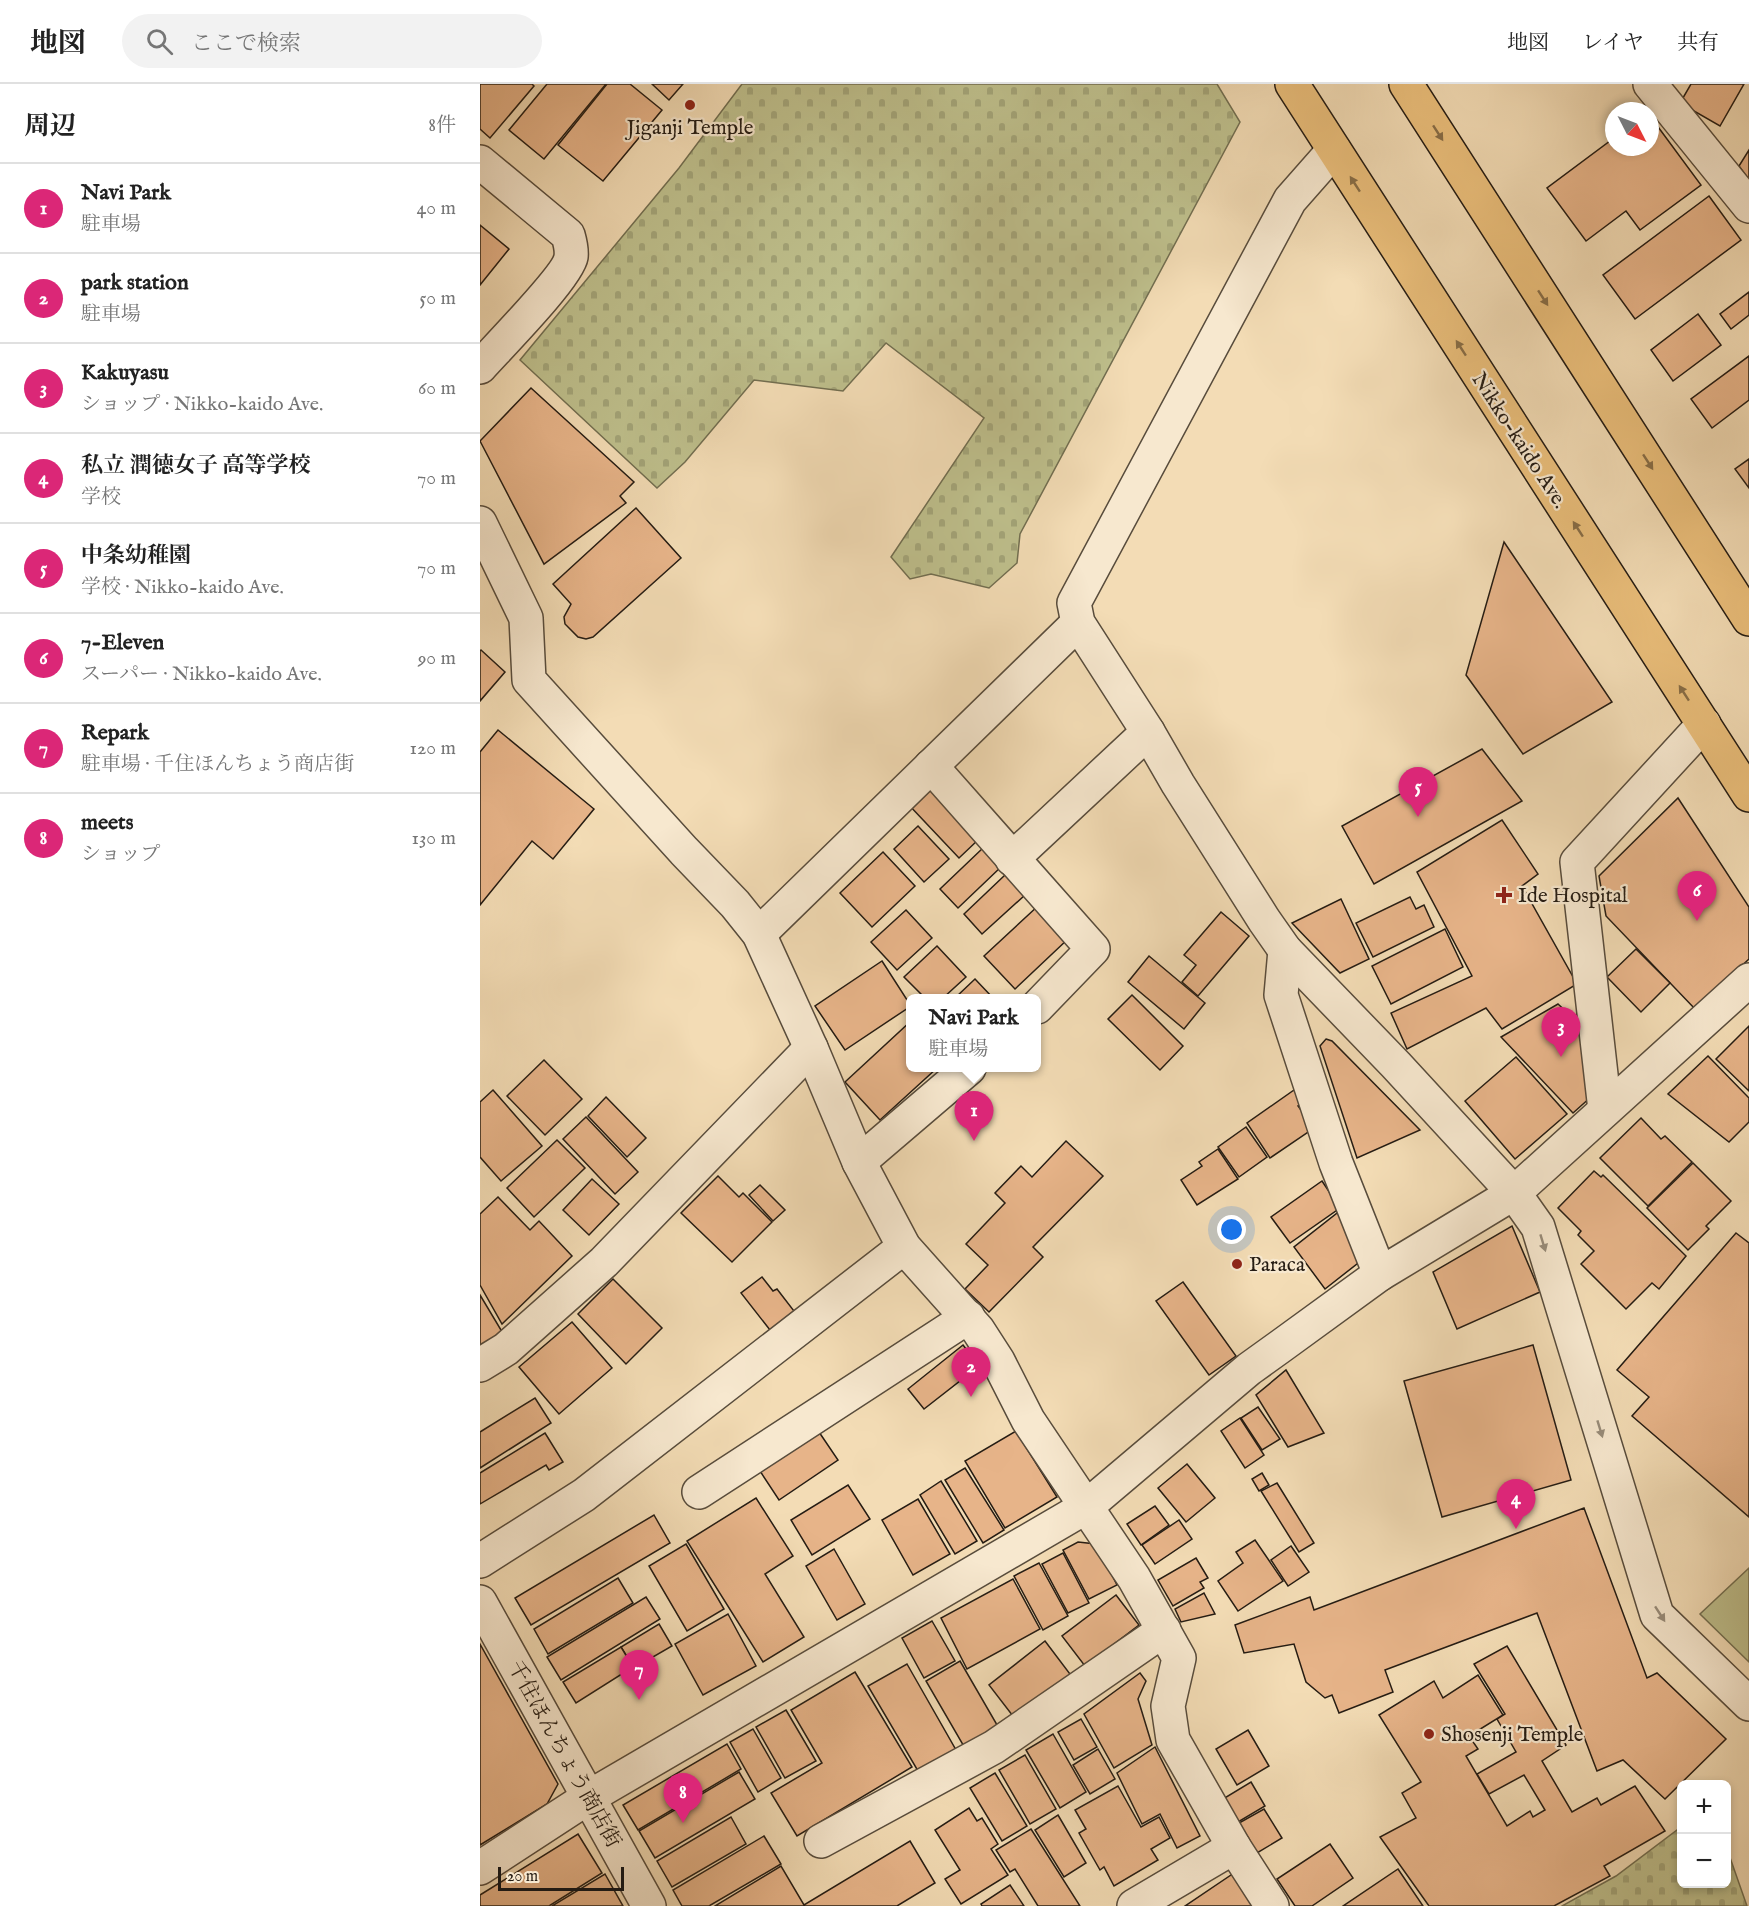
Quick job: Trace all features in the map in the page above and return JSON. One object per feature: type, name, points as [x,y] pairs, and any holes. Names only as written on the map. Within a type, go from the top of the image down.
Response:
[{"type":"highway","name":"Nikko-kaido Ave.","points":[[1292,84],[1749,795]]},
{"type":"highway","points":[[1406,84],[1749,620]]},
{"type":"street","points":[[1650,84],[1749,206]]},
{"type":"street","points":[[1334,150],[1290,200],[1074,603],[1078,623],[1285,950],[1396,1065],[1514,1193],[1538,1227],[1657,1615],[1749,1704]]},
{"type":"street","points":[[480,162],[568,235],[571,259],[556,282],[480,367]]},
{"type":"street","points":[[480,523],[526,618],[529,680],[735,904],[759,934],[811,1048],[859,1162],[904,1247],[968,1317],[998,1361],[1028,1420],[1134,1578],[1164,1630],[1179,1658],[1168,1706],[1173,1740],[1257,1886],[1272,1906]]},
{"type":"street","points":[[759,934],[1078,623]]},
{"type":"street","points":[[1605,1110],[1577,862],[1704,724]]},
{"type":"street","points":[[1012,859],[1148,732]]},
{"type":"street","points":[[931,766],[1093,949],[1041,1003]]},
{"type":"street","points":[[1285,950],[1281,995],[1336,1163],[1380,1274]]},
{"type":"street","points":[[480,1868],[589,1797],[1086,1507],[1249,1369],[1380,1274],[1514,1193],[1749,980]]},
{"type":"street","points":[[480,1365],[506,1349],[604,1262],[811,1048]]},
{"type":"street","points":[[859,1162],[964,1072]]},
{"type":"street","points":[[480,1561],[584,1495],[904,1247]]},
{"type":"street","points":[[699,1492],[968,1317]]},
{"type":"street","name":"千住ほんちょう商店街","points":[[480,1602],[649,1906]]},
{"type":"street","points":[[821,1841],[994,1746],[1164,1630]]},
{"type":"street","points":[[1134,1906],[1234,1847]]},
{"type":"green space","points":[[742,84],[1217,84],[1240,122],[1020,534],[1017,563],[989,588],[931,574],[910,579],[891,557],[984,418],[886,343],[843,391],[754,380],[685,462],[657,488],[520,360],[679,168]]},
{"type":"green space","points":[[1749,1568],[1749,1662],[1700,1614]]},
{"type":"green space","points":[[1677,1830],[1677,1888],[1731,1888],[1731,1860],[1747,1906],[1562,1906],[1616,1876]]},
{"type":"building","points":[[480,84],[532,84],[534,86],[490,138],[480,129]]},
{"type":"building","points":[[547,84],[606,84],[544,159],[509,130]]},
{"type":"building","points":[[607,84],[630,84],[662,110],[603,181],[558,145]]},
{"type":"building","points":[[652,84],[683,84],[669,100]]},
{"type":"building","points":[[1691,84],[1744,84],[1720,126],[1680,103]]},
{"type":"building","points":[[1659,128],[1701,185],[1640,230],[1626,211],[1586,241],[1547,188],[1605,145],[1605,156],[1659,156]]},
{"type":"building","points":[[1749,150],[1749,180],[1739,166]]},
{"type":"building","points":[[1709,196],[1741,240],[1635,319],[1603,275]]},
{"type":"building","points":[[480,225],[509,249],[480,285]]},
{"type":"building","points":[[1749,292],[1749,315],[1731,329],[1720,314]]},
{"type":"building","points":[[1698,314],[1721,345],[1673,381],[1651,350]]},
{"type":"building","points":[[1749,356],[1749,400],[1712,428],[1691,399]]},
{"type":"building","points":[[531,388],[634,482],[620,496],[626,503],[544,564],[480,441]]},
{"type":"building","points":[[1749,459],[1749,488],[1735,469]]},
{"type":"building","points":[[636,508],[681,558],[593,637],[586,639],[578,637],[565,624],[564,617],[571,604],[553,584]]},
{"type":"building","points":[[1504,542],[1612,702],[1523,754],[1466,675]]},
{"type":"building","points":[[480,651],[505,672],[480,701]]},
{"type":"building","points":[[498,730],[594,809],[553,859],[532,841],[480,905],[480,752]]},
{"type":"building","points":[[1482,749],[1522,801],[1374,884],[1342,826]]},
{"type":"building","points":[[929,785],[979,839],[959,858],[908,804]]},
{"type":"building","points":[[1678,798],[1749,907],[1749,959],[1695,1009],[1606,916],[1599,876]]},
{"type":"building","points":[[1502,820],[1538,874],[1522,886],[1577,984],[1502,1029],[1486,1008],[1407,1049],[1391,1013],[1472,976],[1417,872]]},
{"type":"building","points":[[918,826],[949,859],[924,882],[894,849]]},
{"type":"building","points":[[984,847],[1002,866],[958,908],[940,889]]},
{"type":"building","points":[[883,852],[915,886],[872,927],[840,893]]},
{"type":"building","points":[[1005,875],[1025,895],[982,934],[964,914]]},
{"type":"building","points":[[1410,897],[1416,909],[1424,905],[1434,927],[1373,957],[1356,923]]},
{"type":"building","points":[[1341,899],[1369,959],[1340,973],[1292,923]]},
{"type":"building","points":[[1039,905],[1069,938],[1015,989],[984,956]]},
{"type":"building","points":[[906,910],[932,938],[897,970],[871,942]]},
{"type":"building","points":[[1221,912],[1249,936],[1198,996],[1182,982],[1196,965],[1184,955]]},
{"type":"building","points":[[1445,929],[1463,967],[1391,1004],[1372,966]]},
{"type":"building","points":[[937,946],[966,977],[947,994],[921,994],[904,977]]},
{"type":"building","points":[[1636,949],[1670,983],[1641,1012],[1607,977]]},
{"type":"building","points":[[1149,956],[1205,1003],[1184,1029],[1128,982]]},
{"type":"building","points":[[882,961],[906,998],[906,1009],[845,1050],[815,1006]]},
{"type":"building","points":[[975,979],[989,994],[959,994]]},
{"type":"building","points":[[1132,995],[1183,1046],[1160,1070],[1108,1019]]},
{"type":"building","points":[[1558,1004],[1571,1016],[1581,1014],[1592,1096],[1573,1113],[1501,1037]]},
{"type":"building","points":[[906,1026],[906,1072],[933,1072],[880,1120],[845,1082]]},
{"type":"building","points":[[1749,1026],[1749,1091],[1716,1059]]},
{"type":"building","points":[[1326,1039],[1332,1041],[1420,1130],[1357,1158],[1320,1046]]},
{"type":"building","points":[[1708,1056],[1749,1098],[1749,1122],[1729,1142],[1668,1094]]},
{"type":"building","points":[[1516,1057],[1567,1114],[1515,1159],[1465,1101]]},
{"type":"building","points":[[544,1060],[582,1099],[545,1135],[507,1096]]},
{"type":"building","points":[[493,1090],[542,1146],[501,1181],[480,1157],[480,1102]]},
{"type":"building","points":[[1294,1090],[1302,1103],[1298,1106],[1314,1128],[1270,1158],[1247,1123]]},
{"type":"building","points":[[606,1097],[646,1138],[627,1157],[588,1116]]},
{"type":"building","points":[[586,1117],[638,1172],[615,1194],[563,1139]]},
{"type":"building","points":[[1641,1118],[1661,1139],[1665,1136],[1692,1162],[1648,1206],[1600,1158]]},
{"type":"building","points":[[1246,1127],[1267,1157],[1239,1177],[1218,1147]]},
{"type":"building","points":[[557,1140],[585,1168],[534,1217],[507,1188]]},
{"type":"building","points":[[1066,1141],[1103,1176],[1033,1247],[1043,1257],[989,1312],[965,1289],[988,1265],[966,1244],[1005,1203],[995,1193],[1021,1166],[1032,1177]]},
{"type":"building","points":[[1218,1149],[1238,1179],[1197,1205],[1181,1180],[1202,1166],[1199,1162]]},
{"type":"building","points":[[1693,1163],[1731,1201],[1706,1226],[1709,1229],[1688,1250],[1647,1208]]},
{"type":"building","points":[[1594,1171],[1601,1177],[1603,1175],[1686,1256],[1659,1289],[1652,1283],[1626,1309],[1581,1264],[1594,1251],[1578,1235],[1581,1231],[1558,1208]]},
{"type":"building","points":[[718,1176],[739,1197],[743,1193],[772,1222],[732,1262],[681,1213]]},
{"type":"building","points":[[592,1179],[619,1204],[589,1235],[563,1210]]},
{"type":"building","points":[[1322,1181],[1340,1208],[1290,1243],[1271,1217]]},
{"type":"building","points":[[760,1185],[785,1210],[773,1221],[749,1195]]},
{"type":"building","points":[[498,1197],[530,1230],[539,1221],[572,1256],[502,1324],[480,1285],[480,1214]]},
{"type":"building","points":[[1341,1210],[1362,1260],[1325,1289],[1294,1247]]},
{"type":"building","points":[[1512,1226],[1540,1292],[1457,1329],[1433,1272]]},
{"type":"building","points":[[1736,1233],[1749,1243],[1749,1517],[1632,1416],[1649,1397],[1617,1370]]},
{"type":"building","points":[[762,1277],[773,1291],[777,1289],[794,1311],[770,1330],[741,1293]]},
{"type":"building","points":[[613,1279],[662,1328],[626,1364],[578,1314]]},
{"type":"building","points":[[1183,1282],[1236,1356],[1209,1375],[1156,1301]]},
{"type":"building","points":[[480,1295],[504,1335],[480,1349]]},
{"type":"building","points":[[572,1322],[612,1368],[559,1414],[519,1367]]},
{"type":"building","points":[[963,1345],[979,1366],[924,1409],[908,1389]]},
{"type":"building","points":[[1533,1345],[1571,1480],[1442,1517],[1404,1381]]},
{"type":"building","points":[[1286,1370],[1324,1433],[1288,1447],[1256,1395]]},
{"type":"building","points":[[535,1398],[551,1423],[480,1468],[480,1432]]},
{"type":"building","points":[[1258,1407],[1280,1439],[1262,1450],[1241,1418]]},
{"type":"building","points":[[1240,1418],[1264,1455],[1245,1468],[1221,1431]]},
{"type":"building","points":[[1016,1431],[1057,1497],[1005,1528],[965,1461]]},
{"type":"building","points":[[819,1432],[838,1460],[779,1500],[760,1471]]},
{"type":"building","points":[[545,1433],[563,1462],[549,1470],[546,1465],[480,1504],[480,1473]]},
{"type":"building","points":[[1187,1464],[1215,1498],[1186,1522],[1158,1488]]},
{"type":"building","points":[[965,1468],[1004,1530],[983,1543],[945,1480]]},
{"type":"building","points":[[1262,1473],[1269,1485],[1259,1491],[1252,1479]]},
{"type":"building","points":[[941,1481],[977,1541],[955,1554],[920,1495]]},
{"type":"building","points":[[1277,1483],[1314,1543],[1299,1552],[1261,1491]]},
{"type":"building","points":[[848,1485],[870,1519],[812,1555],[791,1520]]},
{"type":"building","points":[[756,1498],[793,1556],[765,1574],[804,1637],[763,1662],[687,1541]]},
{"type":"building","points":[[918,1499],[950,1554],[913,1575],[882,1520]]},
{"type":"building","points":[[1155,1506],[1169,1525],[1141,1545],[1127,1524]]},
{"type":"building","points":[[1584,1508],[1647,1678],[1657,1673],[1726,1739],[1684,1780],[1677,1780],[1677,1787],[1665,1799],[1623,1760],[1597,1771],[1537,1613],[1385,1670],[1393,1692],[1339,1713],[1332,1695],[1325,1698],[1306,1682],[1294,1644],[1244,1653],[1235,1625],[1310,1597],[1314,1610]]},
{"type":"building","points":[[654,1515],[670,1543],[531,1625],[515,1598]]},
{"type":"building","points":[[1179,1520],[1192,1539],[1155,1564],[1142,1545]]},
{"type":"building","points":[[1255,1540],[1283,1581],[1238,1611],[1218,1581],[1243,1563],[1236,1552]]},
{"type":"building","points":[[1078,1542],[1096,1544],[1117,1585],[1089,1599],[1063,1550]]},
{"type":"building","points":[[686,1544],[724,1609],[687,1631],[649,1566]]},
{"type":"building","points":[[1291,1546],[1309,1572],[1288,1586],[1271,1560]]},
{"type":"building","points":[[834,1549],[865,1604],[837,1620],[806,1566]]},
{"type":"building","points":[[1063,1553],[1089,1603],[1068,1613],[1042,1564]]},
{"type":"building","points":[[1196,1558],[1208,1578],[1200,1582],[1204,1588],[1173,1606],[1158,1580]]},
{"type":"building","points":[[1039,1563],[1068,1616],[1043,1630],[1014,1576]]},
{"type":"building","points":[[618,1578],[633,1603],[548,1654],[534,1629]]},
{"type":"building","points":[[1013,1579],[1040,1629],[967,1669],[941,1618]]},
{"type":"building","points":[[1204,1593],[1215,1614],[1181,1622],[1175,1609]]},
{"type":"building","points":[[1116,1595],[1139,1625],[1085,1666],[1062,1636]]},
{"type":"building","points":[[646,1597],[660,1619],[561,1680],[547,1657]]},
{"type":"building","points":[[728,1614],[756,1666],[703,1695],[675,1644]]},
{"type":"building","points":[[932,1621],[955,1661],[924,1678],[902,1638]]},
{"type":"building","points":[[659,1624],[672,1646],[634,1668],[621,1647]]},
{"type":"building","points":[[1045,1641],[1073,1678],[1016,1720],[989,1685]]},
{"type":"building","points":[[480,1644],[558,1784],[547,1804],[480,1845]]},
{"type":"building","points":[[1507,1646],[1566,1745],[1542,1761],[1572,1812],[1597,1798],[1601,1805],[1635,1786],[1665,1831],[1604,1866],[1610,1876],[1554,1906],[1429,1906],[1380,1837],[1416,1818],[1402,1793],[1421,1782],[1379,1715],[1434,1681],[1443,1698],[1478,1675],[1503,1715],[1469,1736],[1478,1749],[1466,1756],[1507,1826],[1530,1811],[1533,1817],[1545,1810],[1524,1775],[1489,1794],[1477,1774],[1516,1752],[1497,1719],[1505,1714],[1474,1664]]},
{"type":"building","points":[[621,1647],[633,1667],[576,1703],[563,1682]]},
{"type":"building","points":[[960,1661],[1000,1730],[966,1750],[926,1681]]},
{"type":"building","points":[[907,1664],[956,1750],[918,1771],[868,1686]]},
{"type":"building","points":[[855,1672],[912,1767],[797,1836],[771,1793],[822,1763],[791,1710]]},
{"type":"building","points":[[1140,1673],[1146,1681],[1138,1699],[1152,1745],[1114,1768],[1084,1714]]},
{"type":"building","points":[[786,1710],[816,1761],[785,1778],[756,1727]]},
{"type":"building","points":[[1081,1719],[1097,1747],[1074,1760],[1058,1732]]},
{"type":"building","points":[[753,1729],[781,1778],[758,1792],[730,1742]]},
{"type":"building","points":[[1248,1730],[1269,1766],[1237,1785],[1216,1749]]},
{"type":"building","points":[[1053,1734],[1086,1792],[1060,1808],[1026,1750]]},
{"type":"building","points":[[727,1744],[741,1769],[638,1830],[623,1805]]},
{"type":"building","points":[[1155,1747],[1200,1836],[1177,1848],[1160,1814],[1142,1824],[1117,1773]]},
{"type":"building","points":[[1098,1749],[1115,1779],[1090,1794],[1073,1765]]},
{"type":"building","points":[[1025,1755],[1056,1809],[1030,1824],[999,1770]]},
{"type":"building","points":[[739,1772],[755,1799],[655,1858],[639,1831]]},
{"type":"building","points":[[995,1773],[1027,1826],[1002,1841],[970,1788]]},
{"type":"building","points":[[1251,1782],[1265,1806],[1233,1825],[1218,1802]]},
{"type":"building","points":[[1118,1786],[1141,1827],[1159,1817],[1170,1838],[1151,1849],[1158,1860],[1114,1886],[1104,1867],[1100,1870],[1079,1833],[1086,1829],[1075,1810]]},
{"type":"building","points":[[969,1808],[977,1821],[982,1818],[998,1844],[991,1849],[1008,1875],[961,1904],[945,1879],[960,1870],[935,1830]]},
{"type":"building","points":[[1264,1809],[1282,1838],[1257,1853],[1239,1823]]},
{"type":"building","points":[[1058,1815],[1086,1863],[1064,1877],[1035,1830]]},
{"type":"building","points":[[731,1817],[746,1844],[672,1887],[657,1861]]},
{"type":"building","points":[[1031,1829],[1080,1906],[1038,1906],[1015,1869],[1010,1872],[996,1850]]},
{"type":"building","points":[[578,1834],[602,1873],[549,1906],[480,1906],[480,1895]]},
{"type":"building","points":[[764,1836],[781,1864],[709,1906],[682,1906],[673,1890]]},
{"type":"building","points":[[910,1841],[935,1883],[897,1906],[715,1906],[781,1866],[804,1905]]},
{"type":"building","points":[[1330,1844],[1353,1878],[1312,1906],[1295,1906],[1277,1879]]},
{"type":"building","points":[[1398,1869],[1423,1906],[1343,1906]]},
{"type":"building","points":[[1234,1873],[1255,1906],[1185,1906]]},
{"type":"building","points":[[605,1874],[623,1906],[552,1906]]},
{"type":"building","points":[[1010,1885],[1024,1906],[982,1906],[981,1904]]},
{"type":"place","name":"Jiganji Temple","points":[[690,105]]},
{"type":"place","name":"中条幼稚園","points":[[1418,817]]},
{"type":"place","name":"Ide Hospital","points":[[1504,895]]},
{"type":"place","name":"7-Eleven","points":[[1697,921]]},
{"type":"place","name":"Kakuyasu","points":[[1561,1057]]},
{"type":"place","name":"Navi Park","points":[[974,1141]]},
{"type":"place","name":"Paraca","points":[[1237,1264]]},
{"type":"place","name":"park station","points":[[971,1397]]},
{"type":"place","name":"私立 潤徳女子 高等学校","points":[[1516,1529]]},
{"type":"place","name":"Repark","points":[[639,1700]]},
{"type":"place","name":"Shosenji Temple","points":[[1429,1734]]},
{"type":"place","name":"meets","points":[[683,1823]]}]
